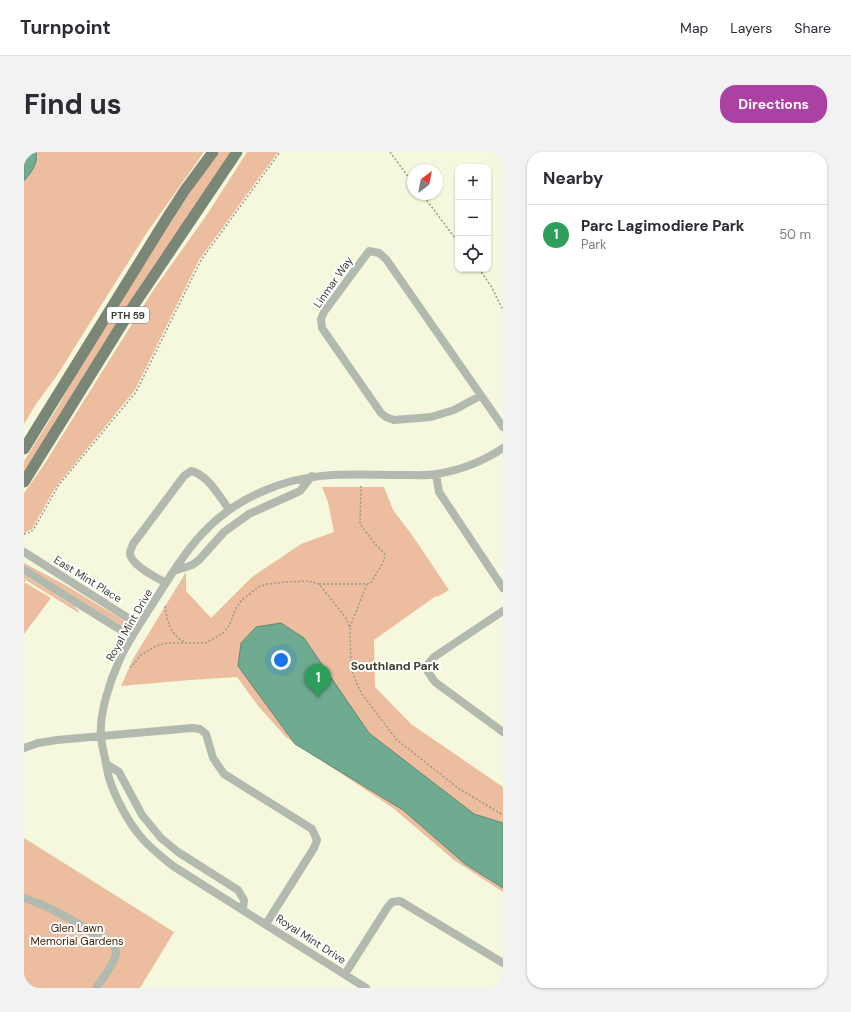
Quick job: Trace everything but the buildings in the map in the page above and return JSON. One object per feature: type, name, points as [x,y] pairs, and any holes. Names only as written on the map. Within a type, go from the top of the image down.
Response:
[{"type":"main road","name":"PTH 59","points":[[24,449],[165,221],[185,190],[213,152]]},
{"type":"main road","name":"PTH 59","points":[[24,482],[134,305],[237,152]]},
{"type":"street","name":"Linmar Way","points":[[480,396],[454,410],[431,417],[394,420],[381,413],[322,328],[320,319],[370,251],[379,253],[386,259],[503,427]]},
{"type":"street","name":"Royal Mint Drive","points":[[366,988],[173,866],[141,837],[122,807],[109,779],[101,736],[104,705],[119,660],[166,583],[195,540],[210,524],[229,509],[265,490],[286,482],[312,476],[436,474],[454,470],[470,464],[503,448]]},
{"type":"street","points":[[166,583],[138,566],[131,560],[129,553],[133,544],[184,476],[191,471],[198,473],[205,478],[229,509]]},
{"type":"street","points":[[436,474],[439,492],[503,588]]},
{"type":"street","points":[[174,571],[192,565],[199,560],[224,532],[249,514],[300,491],[312,476]]},
{"type":"street","name":"East Mint Place","points":[[24,552],[140,625]]},
{"type":"street","points":[[24,570],[132,637]]},
{"type":"street","points":[[503,611],[434,657],[428,664],[428,672],[435,682],[503,732]]},
{"type":"street","points":[[24,748],[38,743],[57,740],[192,728],[200,729],[206,734],[213,758],[224,774],[312,829],[317,840],[314,848],[266,924]]},
{"type":"street","points":[[106,764],[120,772],[142,815],[161,838],[178,852],[238,890],[244,900],[243,909]]},
{"type":"street","points":[[24,898],[59,913],[111,943],[115,948],[116,952],[114,961],[96,988]]},
{"type":"street","points":[[345,974],[387,908],[392,902],[400,901],[503,963]]},
{"type":"path","points":[[24,534],[31,532],[35,527],[58,486],[136,392],[200,260],[280,152]]},
{"type":"path","points":[[390,152],[407,174]]},
{"type":"path","points":[[426,200],[455,238]]},
{"type":"path","points":[[481,272],[491,286],[503,310]]},
{"type":"path","points":[[130,666],[131,667],[141,655],[156,646],[167,643],[205,642],[215,638],[224,632],[230,624],[236,608],[242,600],[258,587],[267,584],[308,581],[319,584],[367,584],[372,582],[385,562],[385,554],[360,524],[361,486]]},
{"type":"path","points":[[319,584],[346,618],[350,628],[351,667],[356,682],[362,694],[397,740],[458,788],[503,815]]},
{"type":"path","points":[[350,628],[367,584]]},
{"type":"path","points":[[165,606],[168,622],[173,634],[185,643]]},
{"type":"green space","points":[[36,152],[204,152],[146,234],[56,377],[36,404],[24,424],[24,180],[26,180],[38,157]]},
{"type":"green space","points":[[219,152],[231,152],[144,280],[24,474],[24,461],[59,405],[87,353],[195,185]]},
{"type":"green space","points":[[247,152],[278,152],[199,260],[135,390],[55,488],[32,529],[24,533],[24,493],[43,466],[152,292],[208,213]]},
{"type":"green space","points":[[322,487],[384,487],[393,510],[412,535],[449,590],[437,597],[436,596],[374,640],[375,687],[411,724],[503,787],[503,892],[454,860],[393,808],[286,737],[259,707],[237,677],[121,686],[133,659],[186,572],[186,591],[211,618],[252,577],[301,544],[334,532],[328,502]]},
{"type":"green space","points":[[24,563],[67,586],[123,620],[125,625],[122,626],[24,566]]},
{"type":"green space","points":[[24,575],[74,606],[79,613],[24,579]]},
{"type":"green space","points":[[24,583],[51,598],[24,634]]},
{"type":"green space","name":"Glen Lawn Memorial Gardens","points":[[24,838],[174,932],[140,988],[24,988]]},
{"type":"shaded area","points":[[24,152],[36,152],[37,156],[34,167],[25,180],[24,180]]},
{"type":"shaded area","points":[[281,623],[304,638],[369,733],[474,814],[503,823],[503,888],[465,864],[403,810],[295,744],[238,666],[241,643],[256,627]]},
{"type":"place","name":"Parc Lagimodiere Park","points":[[318,697]]},
{"type":"district","name":"Southland Park","points":[[395,666]]}]
